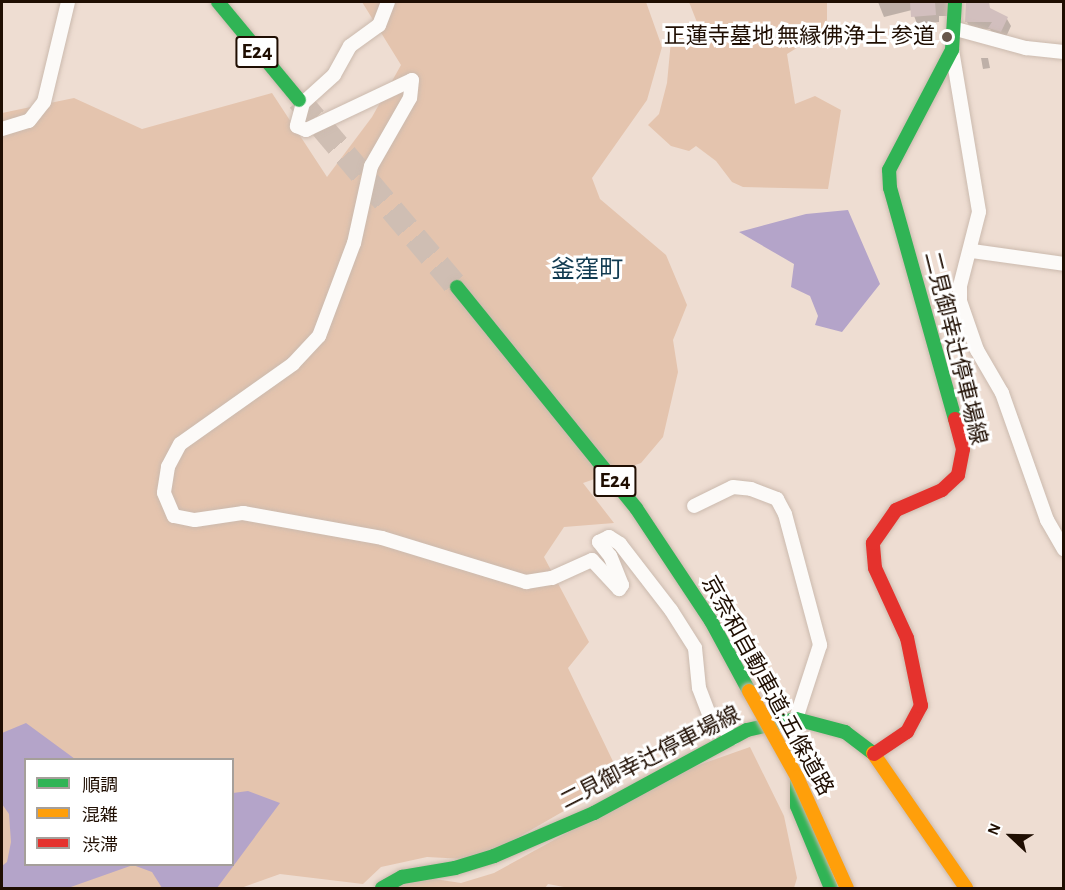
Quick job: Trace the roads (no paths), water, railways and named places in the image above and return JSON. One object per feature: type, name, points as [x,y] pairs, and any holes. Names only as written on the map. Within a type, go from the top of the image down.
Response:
[{"type":"main road","name":"E24","points":[[218,2],[299,100]]},
{"type":"main road","name":"二見御幸辻停車場線","points":[[382,888],[402,877],[455,868],[494,856],[554,831],[594,813],[760,725],[796,719],[845,732],[874,754],[907,732],[921,706],[907,639],[874,568],[873,543],[878,531],[896,510],[942,490],[958,475],[962,465],[963,449],[890,188],[889,170],[917,111],[952,50],[956,29],[955,2]]},
{"type":"main road","name":"京奈和自動車道;五條道路","points":[[457,287],[636,508],[711,621],[797,777],[847,888]]},
{"type":"main road","points":[[759,709],[782,735],[856,872]]},
{"type":"main road","points":[[874,754],[965,886]]},
{"type":"main road","points":[[797,777],[797,806],[831,888]]},
{"type":"street","points":[[2,129],[29,121],[44,102],[68,2]]},
{"type":"street","points":[[388,2],[379,25],[350,46],[334,75],[303,103],[297,126],[306,130],[412,80],[410,98],[371,166],[354,243],[319,336],[293,364],[180,444],[168,467],[164,493],[174,516],[195,520],[243,513],[382,538],[526,582],[552,578],[592,560],[617,589],[622,585],[610,556],[599,542],[604,536],[615,539],[695,648],[699,688],[709,714],[733,738]]},
{"type":"street","points":[[956,29],[1026,48],[1064,52]]},
{"type":"street","points":[[952,50],[977,184],[979,212],[972,251],[960,286],[960,301],[977,350],[1002,393],[1047,520],[1064,550]]},
{"type":"street","points":[[972,251],[1064,264]]},
{"type":"street","points":[[694,506],[733,487],[752,489],[777,499],[785,514],[820,645],[796,719]]},
{"type":"tunnel","points":[[299,100],[457,287]]},
{"type":"place","name":"正蓮寺墓地 無縁佛浄土 参道","points":[[947,37]]},
{"type":"district","name":"釜窪町","points":[[587,271]]}]
